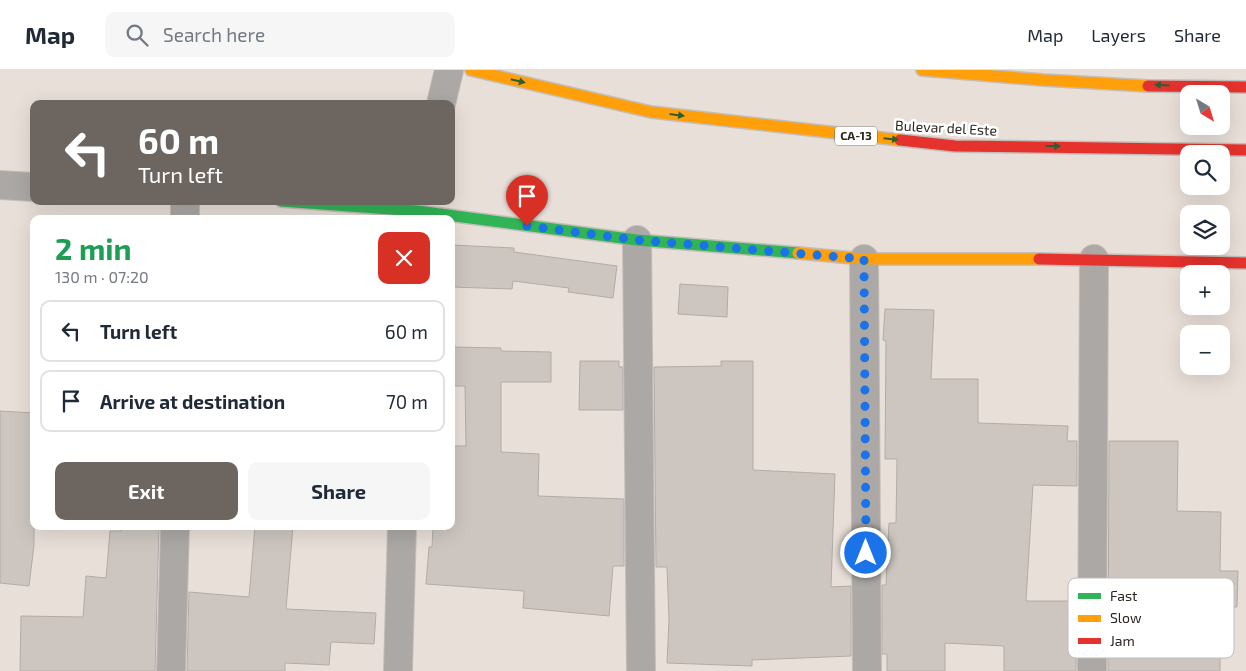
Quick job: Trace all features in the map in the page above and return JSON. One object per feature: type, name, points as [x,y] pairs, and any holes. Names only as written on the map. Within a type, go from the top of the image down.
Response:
[{"type":"main road","name":"Bulevar del Este","points":[[471,70],[651,112],[866,137],[955,146],[1246,150]]},
{"type":"main road","points":[[922,70],[1207,88],[1246,87]]},
{"type":"main road","points":[[341,205],[417,210],[454,215]]},
{"type":"main road","points":[[455,215],[637,240],[864,259],[1094,259],[1246,263]]},
{"type":"street","points":[[442,100],[448,70]]},
{"type":"street","points":[[0,185],[30,187]]},
{"type":"street","points":[[637,240],[641,671]]},
{"type":"street","points":[[864,259],[867,671]]},
{"type":"street","points":[[1092,578],[1094,259]]},
{"type":"street","points":[[171,671],[176,530]]},
{"type":"street","points":[[398,671],[402,530]]},
{"type":"street","points":[[1092,658],[1092,671]]},
{"type":"building","points":[[455,245],[514,248],[514,252],[617,266],[613,298],[568,292],[569,288],[513,281],[512,289],[455,287]]},
{"type":"building","points":[[680,284],[728,287],[727,317],[678,314]]},
{"type":"building","points":[[885,309],[934,310],[931,379],[978,379],[978,423],[1068,426],[1067,441],[1077,441],[1077,486],[1033,485],[1026,601],[1068,601],[1068,658],[1076,658],[1076,671],[1004,671],[1004,646],[945,643],[945,671],[887,671],[887,654],[882,654],[882,585],[886,585],[889,523],[896,523],[897,459],[885,459],[886,341],[883,340]]},
{"type":"building","points":[[455,347],[501,348],[501,351],[551,352],[551,382],[501,382],[501,452],[539,454],[538,496],[624,499],[624,566],[613,566],[609,616],[523,608],[524,591],[426,584],[429,547],[432,547],[433,530],[455,530],[455,446],[466,446],[465,386],[455,386]]},
{"type":"building","points":[[580,361],[619,361],[619,367],[623,367],[623,410],[579,410]]},
{"type":"building","points":[[721,361],[753,361],[753,470],[835,474],[831,587],[851,586],[851,656],[752,660],[752,666],[667,663],[669,620],[667,567],[656,567],[654,367],[721,366]]},
{"type":"building","points":[[0,411],[30,413],[30,530],[34,530],[34,545],[29,586],[0,583]]},
{"type":"building","points":[[1109,441],[1178,441],[1177,511],[1221,512],[1220,571],[1238,571],[1237,607],[1234,607],[1234,578],[1108,578]]},
{"type":"building","points":[[159,530],[155,671],[20,671],[21,616],[83,617],[86,576],[106,578],[110,531]]},
{"type":"building","points":[[255,530],[293,530],[286,609],[376,613],[374,644],[331,642],[329,665],[285,663],[285,671],[187,671],[189,592],[249,597]]},
{"type":"building","points":[[1108,658],[1220,658],[1220,671],[1108,671]]},
{"type":"traffic: fast","points":[[335,205],[447,215]]},
{"type":"traffic: fast","points":[[455,216],[637,240],[798,253]]},
{"type":"traffic: slow","points":[[471,70],[651,112],[900,140]]},
{"type":"traffic: slow","points":[[922,70],[1148,86]]},
{"type":"traffic: slow","points":[[798,253],[864,259],[1039,259]]},
{"type":"traffic: jam","points":[[1148,86],[1246,87]]},
{"type":"traffic: jam","points":[[900,140],[955,146],[1246,150]]},
{"type":"traffic: jam","points":[[1039,259],[1246,263]]},
{"type":"route","points":[[527,226],[637,240],[864,259],[866,553]]}]
